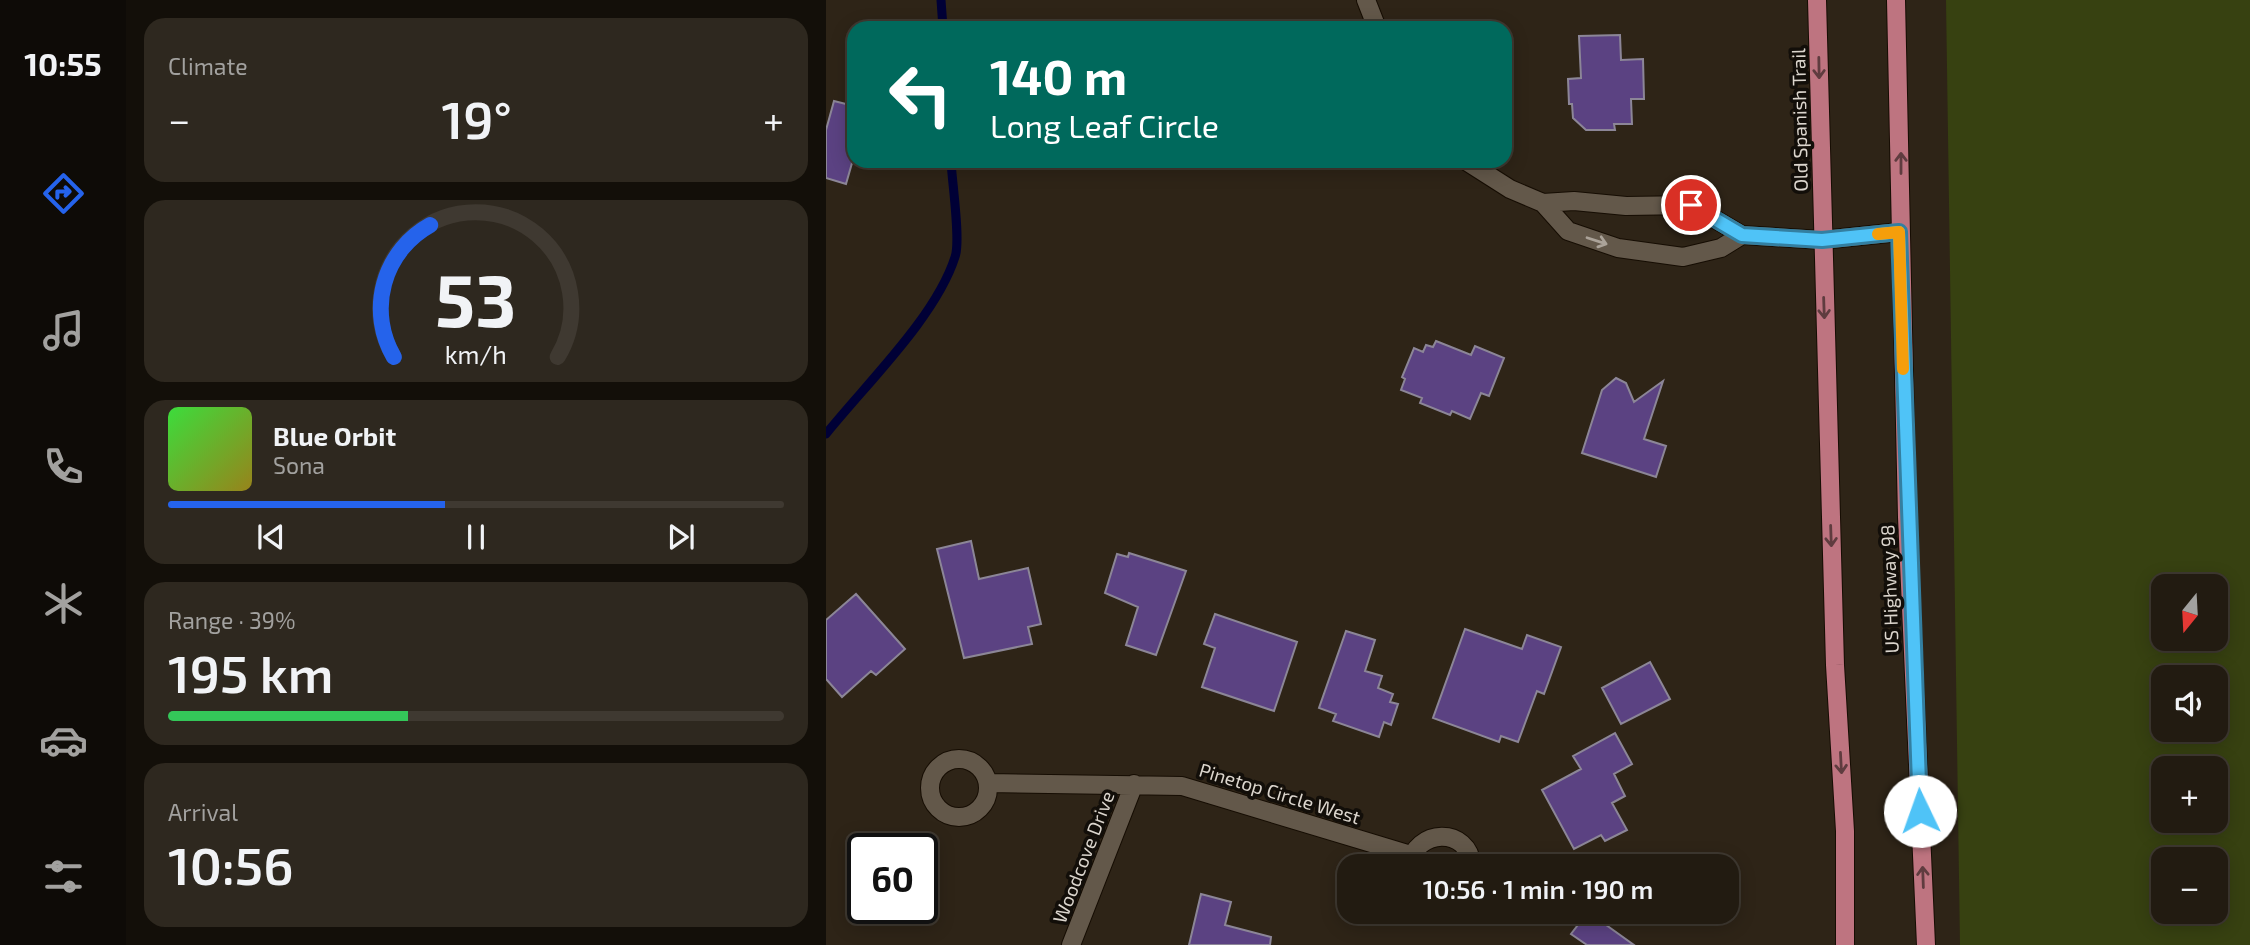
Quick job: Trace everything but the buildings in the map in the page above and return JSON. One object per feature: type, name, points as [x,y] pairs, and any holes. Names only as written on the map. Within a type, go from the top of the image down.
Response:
[{"type":"main road","name":"Old Spanish Trail","points":[[1817,0],[1822,240]]},
{"type":"main road","points":[[1896,0],[1901,161],[1899,232]]},
{"type":"main road","name":"US Highway 98","points":[[1899,232],[1907,517],[1926,945]]},
{"type":"main road","points":[[1822,240],[1834,651],[1844,831],[1845,945]]},
{"type":"street","points":[[1366,0],[1374,21]]},
{"type":"street","points":[[1477,168],[1510,189],[1544,203],[1574,201],[1626,206],[1691,205],[1742,235],[1822,240],[1899,232]]},
{"type":"street","points":[[1544,203],[1568,231],[1648,254],[1700,255],[1742,235]]},
{"type":"street","name":"Pinetop Circle West","points":[[988,783],[1134,783],[1181,786],[1389,854]]},
{"type":"street","name":"Woodcove Drive","points":[[1070,945],[1134,783]]},
{"type":"street","points":[[1415,854],[1425,840],[1444,835],[1462,844],[1469,854]]},
{"type":"green space","points":[[1946,0],[2250,0],[2250,945],[1960,945]]},
{"type":"waterway","points":[[941,0],[942,21]]},
{"type":"waterway","points":[[826,434],[916,326],[946,280],[957,249],[952,168]]},
{"type":"slow traffic","points":[[1878,234],[1899,232],[1903,369]]},
{"type":"route","points":[[1691,205],[1742,235],[1822,240],[1899,232],[1907,517],[1920,811]]}]
